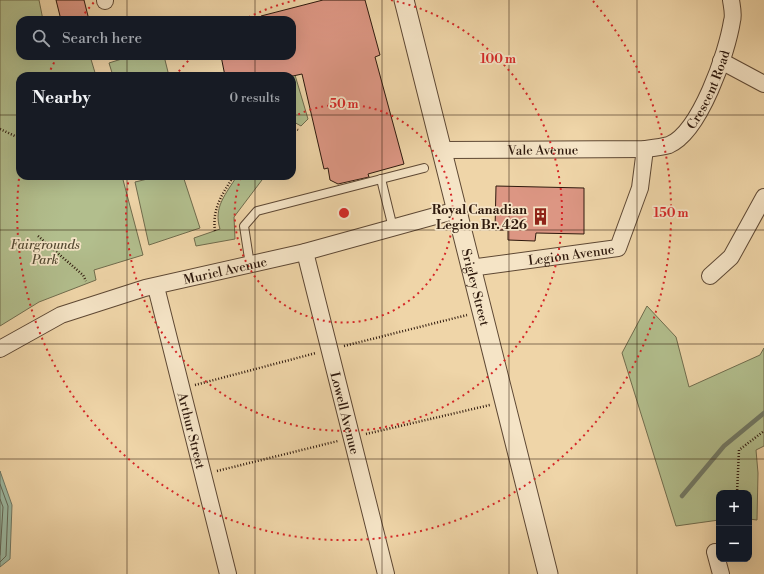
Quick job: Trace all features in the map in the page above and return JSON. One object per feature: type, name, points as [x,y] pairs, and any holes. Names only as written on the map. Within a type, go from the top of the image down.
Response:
[{"type":"street","name":"Srigley Street","points":[[404,0],[548,574]]},
{"type":"street","name":"Crescent Road","points":[[645,149],[669,144],[681,137],[693,124],[710,91],[721,61],[733,20],[732,0]]},
{"type":"street","points":[[721,61],[764,84]]},
{"type":"street","name":"Vale Avenue","points":[[442,150],[645,149]]},
{"type":"street","name":"Legion Avenue","points":[[470,268],[618,248],[640,188],[645,149]]},
{"type":"street","points":[[710,276],[731,257],[764,197]]},
{"type":"street","name":"Muriel Avenue","points":[[0,349],[61,315],[145,288],[156,287],[306,252],[457,210]]},
{"type":"street","name":"Lowell Avenue","points":[[306,252],[386,574]]},
{"type":"street","name":"Arthur Street","points":[[156,287],[228,574]]},
{"type":"street","points":[[715,552],[721,574]]},
{"type":"lane","points":[[250,265],[244,226],[257,211],[424,168]]},
{"type":"lane","points":[[381,179],[392,228]]},
{"type":"path","points":[[0,129],[15,136]]},
{"type":"path","points":[[215,231],[214,220],[216,204],[231,180]]},
{"type":"path","points":[[38,236],[83,274],[86,281]]},
{"type":"path","points":[[737,490],[739,450],[764,431]]},
{"type":"green space","name":"Fairgrounds Park","points":[[0,0],[39,0],[42,16],[16,16],[16,60],[91,60],[95,72],[16,72],[16,180],[123,180],[143,255],[94,270],[96,280],[39,302],[0,326]]},
{"type":"green space","points":[[118,60],[165,60],[168,72],[112,72],[109,63]]},
{"type":"green space","points":[[296,78],[308,119],[301,126],[296,123]]},
{"type":"green space","points":[[143,180],[184,180],[200,228],[149,245],[135,182]]},
{"type":"green space","points":[[234,180],[262,180],[234,217],[235,239],[196,246],[194,238],[220,229],[218,221],[219,207]]},
{"type":"green space","points":[[647,306],[676,337],[689,387],[760,355],[764,348],[764,446],[756,450],[758,473],[757,520],[752,519],[752,490],[716,490],[716,520],[676,526],[622,353]]},
{"type":"water","points":[[0,471],[12,505],[10,559],[0,567]]},
{"type":"building","points":[[56,0],[84,0],[88,16],[60,16]]},
{"type":"building","points":[[323,0],[365,0],[380,55],[375,57],[404,164],[368,174],[369,177],[338,184],[330,180],[328,168],[324,169],[302,74],[296,75],[296,72],[224,72],[222,60],[296,60],[296,16],[261,16]]},
{"type":"building","name":"Royal Canadian Legion Br. 426","points":[[496,186],[584,188],[584,234],[536,233],[535,241],[508,240],[508,230],[495,230]]},
{"type":"waterway","points":[[682,496],[724,446],[764,413]]},
{"type":"place","name":"Royal Canadian Legion Br. 426","points":[[540,216]]}]
